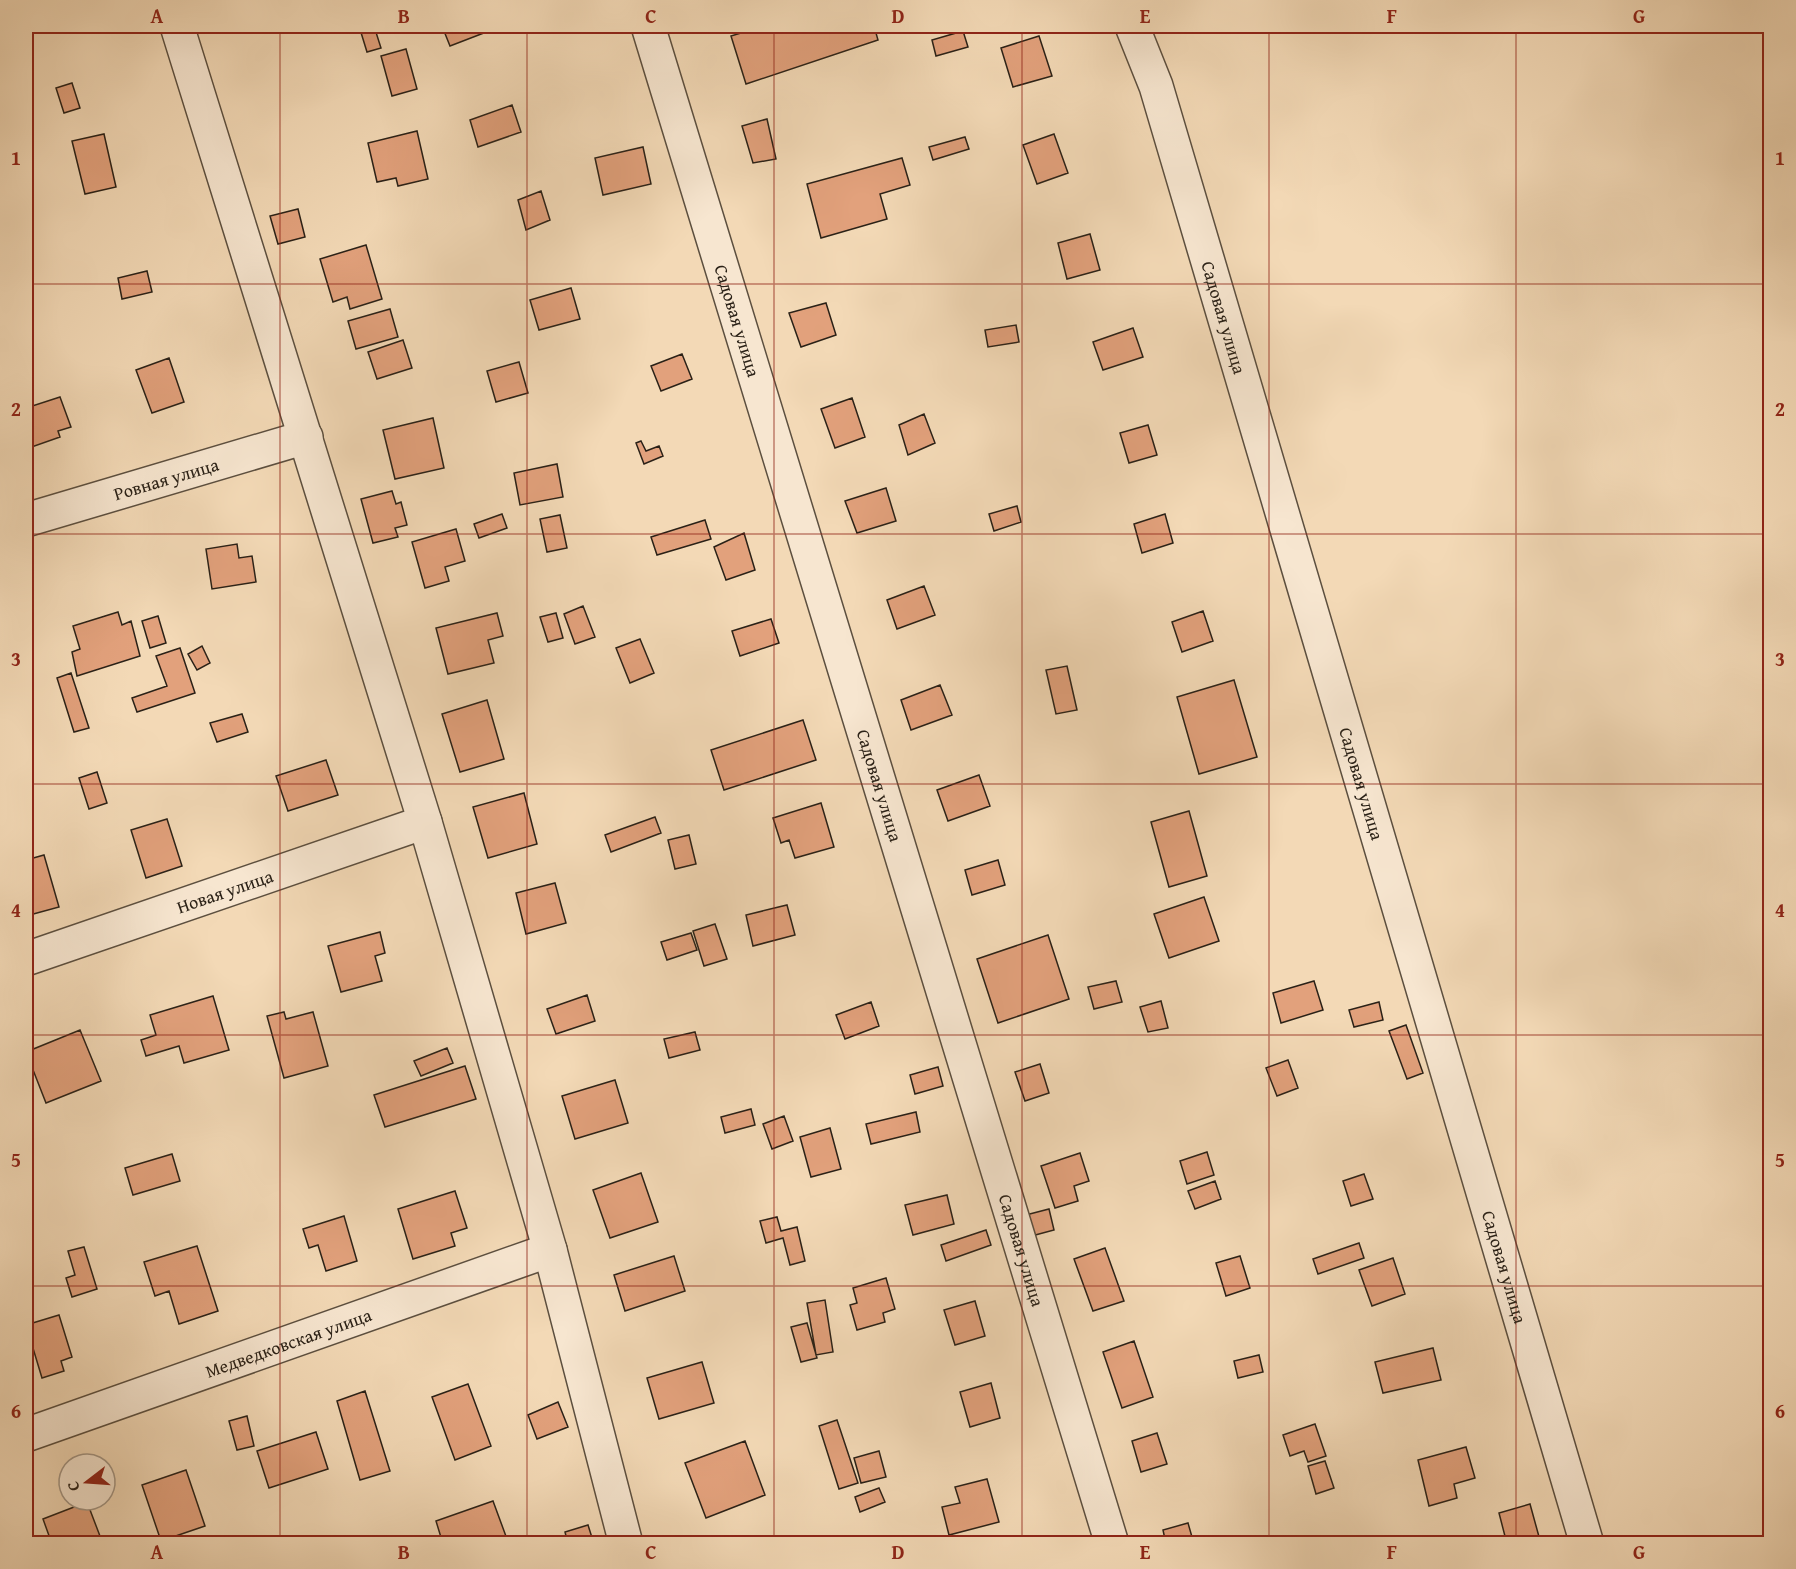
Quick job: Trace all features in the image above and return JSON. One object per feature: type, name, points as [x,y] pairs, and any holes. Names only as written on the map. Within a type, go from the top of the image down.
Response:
[{"type":"street","points":[[177,26],[425,822],[550,1250],[626,1544]]},
{"type":"street","name":"Садовая улица","points":[[648,26],[1112,1544]]},
{"type":"street","name":"Садовая улица","points":[[1132,26],[1156,86],[1587,1544]]},
{"type":"street","name":"Ровная улица","points":[[26,520],[306,437]]},
{"type":"street","name":"Новая улица","points":[[26,959],[425,822]]},
{"type":"street","name":"Медведковская улица","points":[[26,1435],[550,1250]]},
{"type":"building","points":[[359,26],[374,26],[381,48],[367,52]]},
{"type":"building","points":[[442,26],[488,26],[489,31],[450,46]]},
{"type":"building","points":[[764,26],[874,26],[878,40],[746,84],[731,36]]},
{"type":"building","points":[[963,31],[968,47],[936,56],[932,40]]},
{"type":"building","points":[[1039,36],[1052,76],[1013,87],[1001,48]]},
{"type":"building","points":[[406,49],[417,89],[392,96],[381,56]]},
{"type":"building","points":[[72,83],[80,108],[64,113],[56,88]]},
{"type":"building","points":[[512,105],[521,132],[478,147],[470,120]]},
{"type":"building","points":[[767,119],[776,159],[753,163],[742,126]]},
{"type":"building","points":[[417,131],[428,179],[398,186],[396,178],[377,182],[368,143]]},
{"type":"building","points":[[104,134],[116,187],[85,194],[72,141]]},
{"type":"building","points":[[1054,134],[1068,173],[1037,184],[1023,145]]},
{"type":"building","points":[[965,137],[969,149],[933,160],[929,147]]},
{"type":"building","points":[[643,147],[651,184],[603,195],[595,158]]},
{"type":"building","points":[[902,158],[910,185],[880,194],[887,219],[821,238],[807,184]]},
{"type":"building","points":[[541,191],[550,220],[526,230],[518,200]]},
{"type":"building","points":[[298,209],[305,237],[278,244],[270,216]]},
{"type":"building","points":[[1090,234],[1100,270],[1067,279],[1058,243]]},
{"type":"building","points":[[366,245],[382,299],[350,309],[347,297],[333,302],[320,259]]},
{"type":"building","points":[[147,271],[152,292],[122,299],[118,278]]},
{"type":"building","points":[[571,288],[580,319],[539,330],[530,300]]},
{"type":"building","points":[[826,303],[836,335],[801,347],[789,313]]},
{"type":"building","points":[[390,309],[398,337],[356,349],[348,321]]},
{"type":"building","points":[[1016,325],[1019,342],[988,347],[985,330]]},
{"type":"building","points":[[1133,328],[1143,357],[1103,370],[1093,342]]},
{"type":"building","points":[[403,340],[412,368],[377,379],[368,352]]},
{"type":"building","points":[[682,354],[692,379],[661,391],[651,366]]},
{"type":"building","points":[[169,358],[184,402],[152,413],[136,370]]},
{"type":"building","points":[[519,362],[528,393],[496,402],[487,371]]},
{"type":"building","points":[[60,397],[71,427],[58,431],[60,437],[26,449],[26,408]]},
{"type":"building","points":[[852,398],[865,437],[835,448],[821,409]]},
{"type":"building","points":[[924,414],[935,443],[908,455],[899,425]]},
{"type":"building","points":[[433,418],[444,468],[395,479],[383,430]]},
{"type":"building","points":[[1148,425],[1157,455],[1129,463],[1120,433]]},
{"type":"building","points":[[641,441],[646,451],[659,446],[663,456],[644,464],[636,443]]},
{"type":"building","points":[[557,464],[563,497],[520,505],[514,473]]},
{"type":"building","points":[[886,488],[896,521],[857,533],[845,501]]},
{"type":"building","points":[[392,491],[396,504],[401,502],[407,525],[395,528],[398,537],[373,543],[361,499]]},
{"type":"building","points":[[1017,506],[1021,522],[994,531],[989,514]]},
{"type":"building","points":[[502,514],[507,528],[479,538],[474,524]]},
{"type":"building","points":[[1165,514],[1173,543],[1142,553],[1134,524]]},
{"type":"building","points":[[560,515],[567,548],[547,552],[540,519]]},
{"type":"building","points":[[705,520],[711,539],[657,555],[651,537]]},
{"type":"building","points":[[456,529],[465,561],[445,567],[449,581],[425,588],[412,542]]},
{"type":"building","points":[[744,533],[755,570],[726,580],[714,547]]},
{"type":"building","points":[[237,544],[239,558],[252,556],[256,582],[212,589],[206,549]]},
{"type":"building","points":[[924,586],[935,615],[897,629],[887,600]]},
{"type":"building","points":[[583,606],[595,637],[575,644],[564,614]]},
{"type":"building","points":[[1203,611],[1213,641],[1182,652],[1172,622]]},
{"type":"building","points":[[118,612],[122,625],[131,621],[140,656],[77,676],[72,652],[80,649],[73,626]]},
{"type":"building","points":[[497,613],[503,636],[488,640],[494,663],[448,674],[436,628]]},
{"type":"building","points":[[556,613],[563,638],[548,642],[540,617]]},
{"type":"building","points":[[158,616],[166,643],[150,648],[142,621]]},
{"type":"building","points":[[771,619],[779,643],[740,656],[732,631]]},
{"type":"building","points":[[640,639],[654,673],[630,683],[616,648]]},
{"type":"building","points":[[202,646],[210,663],[197,670],[188,654]]},
{"type":"building","points":[[180,648],[195,693],[137,712],[132,698],[167,686],[156,656]]},
{"type":"building","points":[[1067,666],[1077,710],[1056,714],[1046,670]]},
{"type":"building","points":[[71,673],[89,728],[74,732],[57,678]]},
{"type":"building","points":[[1234,680],[1257,757],[1199,774],[1177,697]]},
{"type":"building","points":[[940,685],[952,715],[911,730],[901,700]]},
{"type":"building","points":[[487,700],[504,759],[460,772],[442,714]]},
{"type":"building","points":[[242,714],[248,732],[217,742],[210,723]]},
{"type":"building","points":[[803,720],[816,760],[724,790],[711,750]]},
{"type":"building","points":[[326,760],[338,795],[288,811],[276,776]]},
{"type":"building","points":[[97,772],[107,803],[89,809],[79,778]]},
{"type":"building","points":[[979,775],[990,806],[948,821],[937,790]]},
{"type":"building","points":[[524,793],[537,844],[488,858],[473,807]]},
{"type":"building","points":[[821,803],[834,847],[795,858],[789,840],[781,843],[773,818]]},
{"type":"building","points":[[1189,811],[1207,876],[1169,887],[1151,822]]},
{"type":"building","points":[[655,817],[661,833],[611,852],[605,835]]},
{"type":"building","points":[[167,819],[182,866],[146,878],[131,830]]},
{"type":"building","points":[[689,835],[696,864],[675,869],[668,840]]},
{"type":"building","points":[[44,855],[59,907],[26,916],[26,860]]},
{"type":"building","points":[[998,860],[1005,885],[972,895],[965,870]]},
{"type":"building","points":[[555,883],[566,923],[526,934],[516,893]]},
{"type":"building","points":[[1204,897],[1219,941],[1169,958],[1154,914]]},
{"type":"building","points":[[787,905],[795,935],[753,946],[746,915]]},
{"type":"building","points":[[715,924],[727,959],[704,966],[693,931]]},
{"type":"building","points":[[380,932],[385,953],[375,956],[382,981],[341,992],[328,946]]},
{"type":"building","points":[[691,933],[697,950],[667,960],[661,942]]},
{"type":"building","points":[[1048,935],[1069,999],[998,1023],[977,959]]},
{"type":"building","points":[[1116,981],[1122,1002],[1094,1009],[1088,987]]},
{"type":"building","points":[[1314,981],[1323,1010],[1281,1023],[1273,993]]},
{"type":"building","points":[[587,995],[595,1021],[556,1034],[547,1009]]},
{"type":"building","points":[[213,996],[229,1050],[184,1063],[179,1046],[146,1056],[141,1040],[156,1035],[150,1015]]},
{"type":"building","points":[[1161,1001],[1168,1028],[1148,1032],[1140,1007]]},
{"type":"building","points":[[871,1002],[879,1026],[845,1039],[836,1015]]},
{"type":"building","points":[[1379,1002],[1383,1020],[1354,1027],[1349,1010]]},
{"type":"building","points":[[284,1012],[286,1019],[313,1012],[328,1066],[284,1078],[267,1016]]},
{"type":"building","points":[[1406,1025],[1423,1073],[1407,1079],[1389,1031]]},
{"type":"building","points":[[80,1030],[101,1081],[46,1103],[26,1052]]},
{"type":"building","points":[[695,1032],[700,1050],[669,1058],[664,1039]]},
{"type":"building","points":[[447,1048],[453,1063],[421,1076],[414,1061]]},
{"type":"building","points":[[1288,1060],[1298,1088],[1277,1096],[1266,1068]]},
{"type":"building","points":[[1040,1064],[1049,1093],[1025,1101],[1015,1072]]},
{"type":"building","points":[[465,1066],[476,1099],[385,1127],[374,1095]]},
{"type":"building","points":[[938,1067],[943,1086],[915,1094],[910,1075]]},
{"type":"building","points":[[615,1080],[628,1123],[575,1139],[562,1096]]},
{"type":"building","points":[[751,1109],[755,1125],[725,1133],[721,1117]]},
{"type":"building","points":[[916,1112],[920,1132],[871,1144],[866,1124]]},
{"type":"building","points":[[784,1116],[793,1141],[772,1149],[763,1124]]},
{"type":"building","points":[[830,1128],[841,1169],[811,1177],[800,1137]]},
{"type":"building","points":[[1207,1152],[1214,1175],[1187,1184],[1180,1161]]},
{"type":"building","points":[[1080,1153],[1089,1181],[1074,1186],[1078,1201],[1055,1208],[1041,1166]]},
{"type":"building","points":[[172,1154],[180,1181],[133,1195],[125,1168]]},
{"type":"building","points":[[641,1173],[658,1222],[610,1238],[593,1190]]},
{"type":"building","points":[[1364,1174],[1373,1199],[1351,1206],[1343,1181]]},
{"type":"building","points":[[1215,1181],[1221,1199],[1195,1209],[1188,1191]]},
{"type":"building","points":[[455,1191],[467,1228],[451,1233],[455,1246],[413,1259],[398,1209]]},
{"type":"building","points":[[947,1195],[954,1224],[913,1235],[905,1205]]},
{"type":"building","points":[[1049,1209],[1054,1230],[1024,1238],[1018,1217]]},
{"type":"building","points":[[344,1216],[357,1261],[326,1271],[318,1245],[309,1248],[303,1229]]},
{"type":"building","points":[[777,1217],[781,1231],[797,1227],[805,1261],[790,1265],[783,1238],[766,1243],[760,1221]]},
{"type":"building","points":[[986,1230],[991,1245],[946,1261],[941,1245]]},
{"type":"building","points":[[1359,1243],[1364,1258],[1318,1274],[1313,1259]]},
{"type":"building","points":[[197,1246],[218,1311],[179,1324],[169,1291],[155,1296],[144,1262]]},
{"type":"building","points":[[84,1247],[97,1289],[72,1297],[66,1278],[75,1275],[68,1251]]},
{"type":"building","points":[[1105,1248],[1124,1301],[1093,1311],[1074,1259]]},
{"type":"building","points":[[674,1256],[685,1291],[625,1311],[614,1275]]},
{"type":"building","points":[[1240,1256],[1250,1288],[1226,1296],[1216,1263]]},
{"type":"building","points":[[1393,1258],[1405,1294],[1372,1306],[1359,1270]]},
{"type":"building","points":[[886,1278],[895,1309],[883,1313],[885,1322],[857,1330],[850,1305],[857,1303],[853,1288]]},
{"type":"building","points":[[825,1300],[833,1352],[816,1355],[807,1303]]},
{"type":"building","points":[[975,1301],[985,1336],[955,1345],[944,1310]]},
{"type":"building","points":[[59,1315],[72,1357],[61,1361],[64,1371],[42,1378],[26,1325]]},
{"type":"building","points":[[807,1323],[817,1358],[801,1362],[791,1327]]},
{"type":"building","points":[[1134,1341],[1153,1397],[1122,1408],[1103,1352]]},
{"type":"building","points":[[1433,1348],[1441,1380],[1383,1393],[1375,1362]]},
{"type":"building","points":[[1259,1355],[1263,1372],[1238,1378],[1234,1361]]},
{"type":"building","points":[[702,1362],[714,1403],[659,1419],[647,1378]]},
{"type":"building","points":[[991,1383],[1000,1418],[970,1427],[960,1392]]},
{"type":"building","points":[[468,1384],[491,1446],[455,1460],[432,1397]]},
{"type":"building","points":[[365,1391],[390,1471],[360,1480],[337,1401]]},
{"type":"building","points":[[558,1402],[568,1427],[537,1439],[528,1415]]},
{"type":"building","points":[[247,1416],[254,1446],[237,1450],[229,1421]]},
{"type":"building","points":[[837,1420],[858,1483],[839,1489],[819,1426]]},
{"type":"building","points":[[1315,1424],[1326,1456],[1308,1462],[1304,1451],[1290,1456],[1283,1435]]},
{"type":"building","points":[[316,1432],[328,1469],[269,1488],[257,1451]]},
{"type":"building","points":[[1157,1433],[1167,1464],[1141,1472],[1132,1441]]},
{"type":"building","points":[[745,1441],[765,1495],[706,1518],[685,1463]]},
{"type":"building","points":[[1466,1447],[1475,1478],[1454,1484],[1457,1498],[1429,1506],[1418,1460]]},
{"type":"building","points":[[879,1451],[886,1477],[861,1483],[854,1458]]},
{"type":"building","points":[[1325,1461],[1334,1488],[1316,1494],[1308,1466]]},
{"type":"building","points":[[186,1470],[205,1526],[161,1541],[142,1485]]},
{"type":"building","points":[[987,1479],[999,1522],[949,1535],[942,1507],[960,1503],[955,1487]]},
{"type":"building","points":[[879,1488],[885,1502],[860,1512],[855,1497]]},
{"type":"building","points":[[493,1501],[507,1539],[495,1544],[443,1544],[436,1521]]},
{"type":"building","points":[[1530,1504],[1541,1544],[1507,1544],[1499,1513]]},
{"type":"building","points":[[61,1512],[91,1512],[103,1544],[52,1544],[43,1519]]},
{"type":"building","points":[[1188,1523],[1194,1544],[1166,1544],[1163,1530]]},
{"type":"building","points":[[588,1525],[594,1544],[568,1544],[565,1532]]}]
